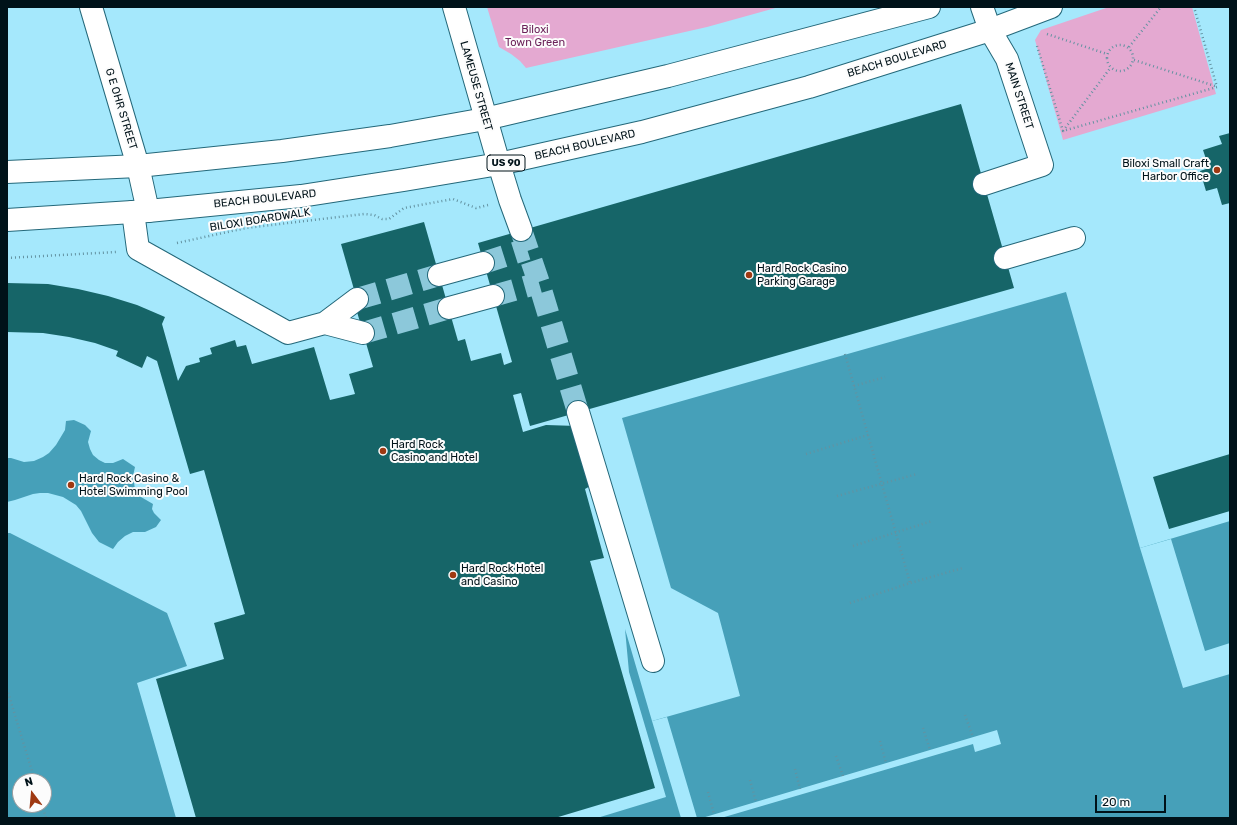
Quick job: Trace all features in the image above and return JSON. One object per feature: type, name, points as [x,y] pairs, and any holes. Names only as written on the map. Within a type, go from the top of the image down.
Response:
[{"type":"main road","name":"G E OHR STREET","points":[[91,7],[138,166],[141,211],[138,249]]},
{"type":"main road","name":"LAMEUSE STREET","points":[[454,7],[485,119],[510,200],[521,230]]},
{"type":"main road","points":[[7,172],[138,166],[282,151],[390,136],[485,119],[668,76],[929,7]]},
{"type":"main road","name":"MAIN STREET","points":[[982,7],[990,30],[1007,59],[1042,165],[984,184]]},
{"type":"main road","name":"BEACH BOULEVARD","points":[[7,220],[141,211],[301,196],[499,164],[642,132],[809,86],[990,30],[1052,7]]},
{"type":"main road","points":[[1005,258],[1074,238]]},
{"type":"main road","points":[[138,249],[288,333],[325,323],[357,300]]},
{"type":"main road","points":[[439,276],[484,263]]},
{"type":"main road","points":[[448,308],[493,296]]},
{"type":"main road","points":[[325,323],[363,333]]},
{"type":"main road","points":[[578,412],[653,661]]},
{"type":"path","points":[[1129,47],[1161,7]]},
{"type":"path","points":[[1194,7],[1217,87]]},
{"type":"path","points":[[1046,34],[1107,54]]},
{"type":"path","points":[[1123,44],[1129,47],[1133,53],[1134,60],[1130,67],[1124,71],[1117,71],[1111,68],[1107,61],[1107,54],[1111,48],[1116,45],[1123,44]]},
{"type":"path","points":[[1037,46],[1063,131]]},
{"type":"path","points":[[1134,60],[1217,87]]},
{"type":"path","points":[[1063,131],[1111,68]]},
{"type":"path","points":[[1063,131],[1217,87]]},
{"type":"path","name":"BILOXI BOARDWALK","points":[[7,258],[109,253],[185,242],[246,228],[364,214],[374,215],[382,219],[389,219],[404,208],[452,199],[476,208],[510,200]]},
{"type":"path","points":[[845,354],[910,583]]},
{"type":"path","points":[[854,386],[885,376]]},
{"type":"path","points":[[806,454],[868,435]]},
{"type":"path","points":[[837,496],[917,474]]},
{"type":"path","points":[[853,546],[932,521]]},
{"type":"path","points":[[850,602],[963,568]]},
{"type":"path","points":[[7,689],[33,773]]},
{"type":"path","points":[[966,714],[974,738]]},
{"type":"path","points":[[923,728],[930,750]]},
{"type":"path","points":[[880,741],[886,763]]},
{"type":"path","points":[[836,756],[842,776]]},
{"type":"path","points":[[795,769],[800,789]]},
{"type":"path","points":[[750,780],[756,802]]},
{"type":"path","points":[[708,792],[714,814]]},
{"type":"green space","name":"Biloxi Town Green","points":[[487,7],[779,7],[707,27],[526,68],[511,54],[499,47]]},
{"type":"green space","points":[[1109,7],[1192,7],[1216,94],[1063,140],[1035,40],[1041,30]]},
{"type":"water","points":[[1066,292],[1140,548],[1230,521],[1230,818],[597,818],[666,797],[629,672],[625,629],[652,721],[740,696],[718,613],[671,588],[622,418]]},
{"type":"water","name":"Hard Rock Casino & Hotel Swimming Pool","points":[[74,420],[85,425],[91,431],[88,442],[93,455],[99,460],[105,463],[113,463],[123,459],[135,467],[133,476],[135,489],[141,497],[153,504],[152,509],[154,513],[161,520],[156,527],[145,532],[133,532],[125,536],[113,549],[99,542],[92,533],[81,511],[76,505],[63,497],[48,493],[40,493],[7,502],[7,458],[24,462],[34,461],[43,457],[56,445],[65,430],[66,421]]},
{"type":"water","points":[[7,533],[10,533],[167,613],[187,666],[137,683],[176,818],[7,818]]},
{"type":"pier","points":[[1171,539],[1205,651],[1230,643],[1230,674],[1183,688],[1140,548]]},
{"type":"pier","points":[[667,717],[697,818],[681,818],[652,721]]},
{"type":"pier","points":[[997,730],[1001,744],[975,752],[973,744],[721,818],[702,818]]},
{"type":"building","name":"Hard Rock Casino and Hotel","points":[[961,104],[1014,288],[530,426],[521,393],[513,395],[523,432],[546,425],[577,426],[592,485],[585,489],[604,558],[590,561],[655,788],[555,818],[196,818],[156,679],[224,659],[214,623],[245,614],[204,470],[190,474],[157,361],[147,356],[142,368],[116,356],[118,351],[95,343],[43,333],[7,332],[7,283],[48,284],[78,289],[137,305],[165,317],[162,324],[178,381],[186,366],[200,362],[199,358],[212,354],[210,348],[235,340],[237,347],[246,345],[252,364],[314,347],[330,400],[355,394],[349,374],[373,367],[355,305],[359,307],[341,244],[424,222],[458,341],[465,339],[471,361],[501,353],[504,365],[512,362],[478,243]]},
{"type":"building","name":"Biloxi Small Craft Harbor Office","points":[[1230,133],[1230,203],[1222,205],[1217,188],[1206,191],[1200,171],[1209,168],[1203,150],[1222,144],[1219,136]]},
{"type":"building","points":[[1230,454],[1230,511],[1169,529],[1153,477]]},
{"type":"tunnel","points":[[521,230],[539,283],[578,412]]},
{"type":"tunnel","points":[[483,263],[527,249]]},
{"type":"tunnel","points":[[357,299],[439,275]]},
{"type":"tunnel","points":[[493,296],[539,283]]},
{"type":"tunnel","points":[[363,333],[449,308]]},
{"type":"place","name":"Biloxi Small Craft Harbor Office","points":[[1217,170]]},
{"type":"place","name":"Hard Rock Casino Parking Garage","points":[[749,275]]},
{"type":"place","name":"Hard Rock Casino and Hotel","points":[[383,451]]},
{"type":"place","name":"Hard Rock Casino & Hotel Swimming Pool","points":[[71,485]]},
{"type":"place","name":"Hard Rock Hotel and Casino","points":[[453,575]]}]
